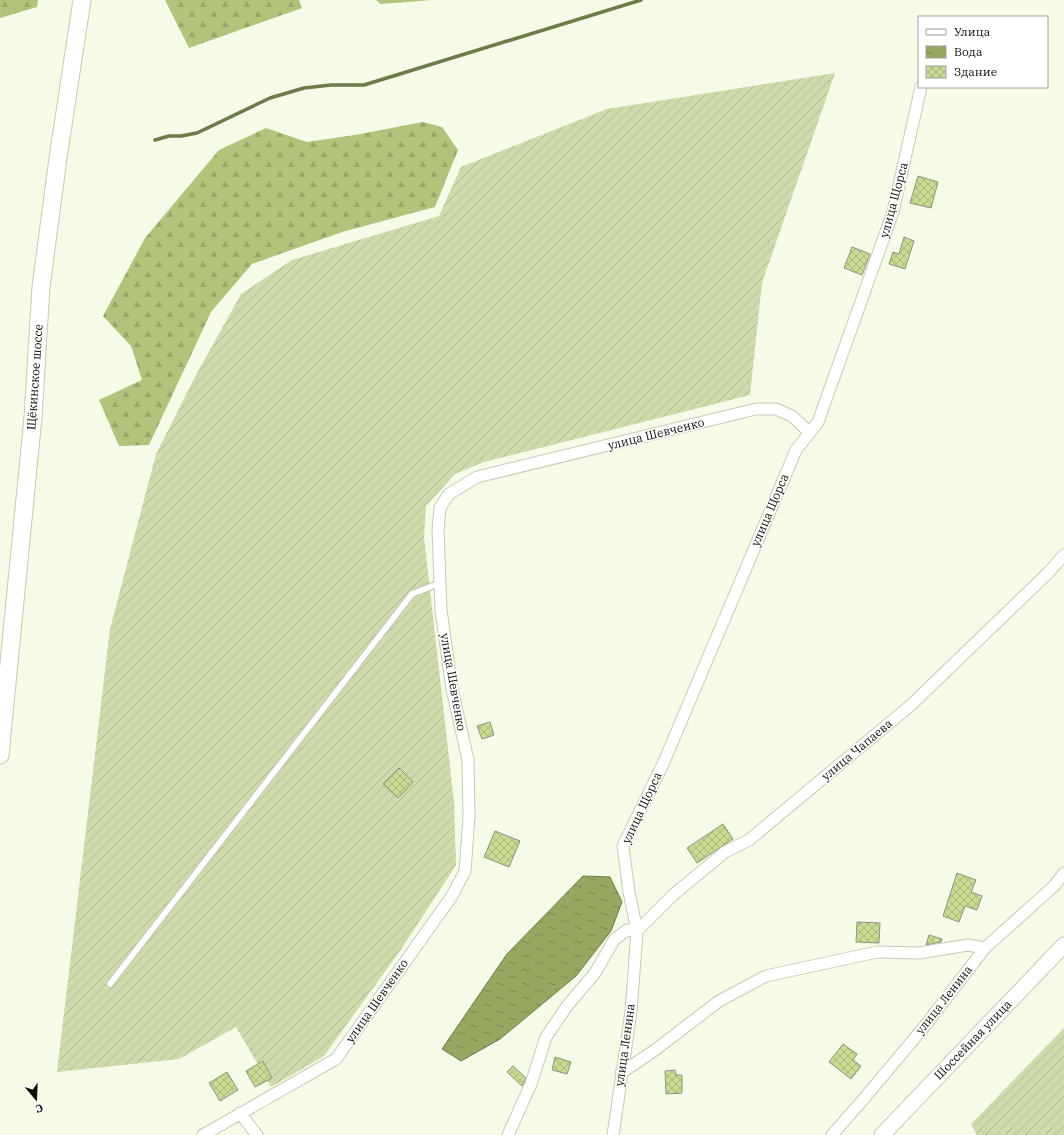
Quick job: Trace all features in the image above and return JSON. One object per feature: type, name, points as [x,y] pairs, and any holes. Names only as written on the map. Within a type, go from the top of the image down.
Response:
[{"type":"main road","name":"Щёкинское шоссе","points":[[0,755],[33,417],[41,287],[58,158],[82,0]]},
{"type":"main road","name":"Шоссейная улица","points":[[882,1135],[1064,945]]},
{"type":"street","name":"улица Щорса","points":[[637,931],[623,846],[663,764],[796,450],[818,422],[893,212],[921,88]]},
{"type":"street","name":"улица Шевченко","points":[[203,1135],[336,1059],[452,896],[465,871],[469,817],[468,760],[452,689],[441,610],[438,530],[440,508],[449,494],[477,478],[756,409],[776,409],[792,416],[810,433]]},
{"type":"street","name":"улица Чапаева","points":[[637,931],[678,890],[725,852],[749,840],[911,705],[1049,572],[1064,555]]},
{"type":"street","name":"улица Ленина","points":[[832,1135],[924,1027],[985,948],[1054,886],[1064,873]]},
{"type":"street","points":[[508,1135],[531,1084],[546,1037],[567,1006],[595,973],[614,940],[627,930],[637,931]]},
{"type":"street","name":"улица Ленина","points":[[613,1135],[631,1012],[637,931]]},
{"type":"street","points":[[621,1073],[656,1050],[719,1001],[766,976],[877,952],[919,952],[968,945],[985,948]]},
{"type":"street","points":[[240,1113],[257,1135]]},
{"type":"lane","points":[[110,984],[412,594],[440,583]]},
{"type":"green space","points":[[0,0],[38,0],[37,7],[0,18]]},
{"type":"green space","points":[[165,0],[299,0],[302,8],[189,48]]},
{"type":"green space","points":[[376,0],[432,0],[381,4]]},
{"type":"green space","points":[[423,122],[442,127],[458,150],[435,207],[342,232],[252,264],[211,312],[149,445],[119,446],[99,400],[142,380],[131,346],[103,316],[145,238],[219,150],[266,128],[307,142],[355,135]]},
{"type":"shaded area","points":[[835,73],[762,283],[750,395],[484,462],[455,474],[426,506],[424,537],[454,802],[456,865],[402,948],[324,1056],[271,1087],[236,1027],[179,1059],[57,1072],[110,629],[156,454],[196,375],[241,294],[292,260],[439,216],[461,167],[607,109]]},
{"type":"shaded area","points":[[1064,1028],[1064,1135],[977,1135],[971,1124]]},
{"type":"water","points":[[583,876],[610,877],[622,902],[611,931],[576,976],[500,1039],[461,1061],[442,1049],[507,954]]},
{"type":"building","points":[[918,176],[938,182],[931,208],[910,203]]},
{"type":"building","points":[[904,237],[914,241],[905,269],[889,264],[893,252],[899,254]]},
{"type":"building","points":[[852,247],[870,254],[862,275],[844,268]]},
{"type":"building","points":[[490,722],[494,735],[482,739],[477,726]]},
{"type":"building","points":[[399,768],[413,782],[398,798],[383,784]]},
{"type":"building","points":[[723,824],[733,839],[697,863],[687,848]]},
{"type":"building","points":[[495,831],[520,841],[509,867],[484,857]]},
{"type":"building","points":[[957,873],[976,880],[971,892],[982,896],[977,910],[965,906],[959,922],[943,916]]},
{"type":"building","points":[[857,922],[880,923],[879,943],[856,942]]},
{"type":"building","points":[[929,935],[942,939],[941,942],[926,945]]},
{"type":"building","points":[[843,1044],[857,1054],[853,1060],[861,1066],[851,1079],[829,1062]]},
{"type":"building","points":[[555,1057],[571,1062],[567,1074],[552,1070]]},
{"type":"building","points":[[263,1061],[272,1078],[255,1087],[246,1071]]},
{"type":"building","points":[[513,1066],[526,1078],[522,1086],[507,1072]]},
{"type":"building","points":[[675,1070],[676,1075],[682,1075],[682,1093],[666,1094],[665,1071]]},
{"type":"building","points":[[227,1072],[238,1090],[220,1101],[209,1083]]},
{"type":"waterway","points":[[155,140],[169,136],[181,136],[197,133],[270,98],[304,88],[331,85],[364,85],[641,0]]}]
